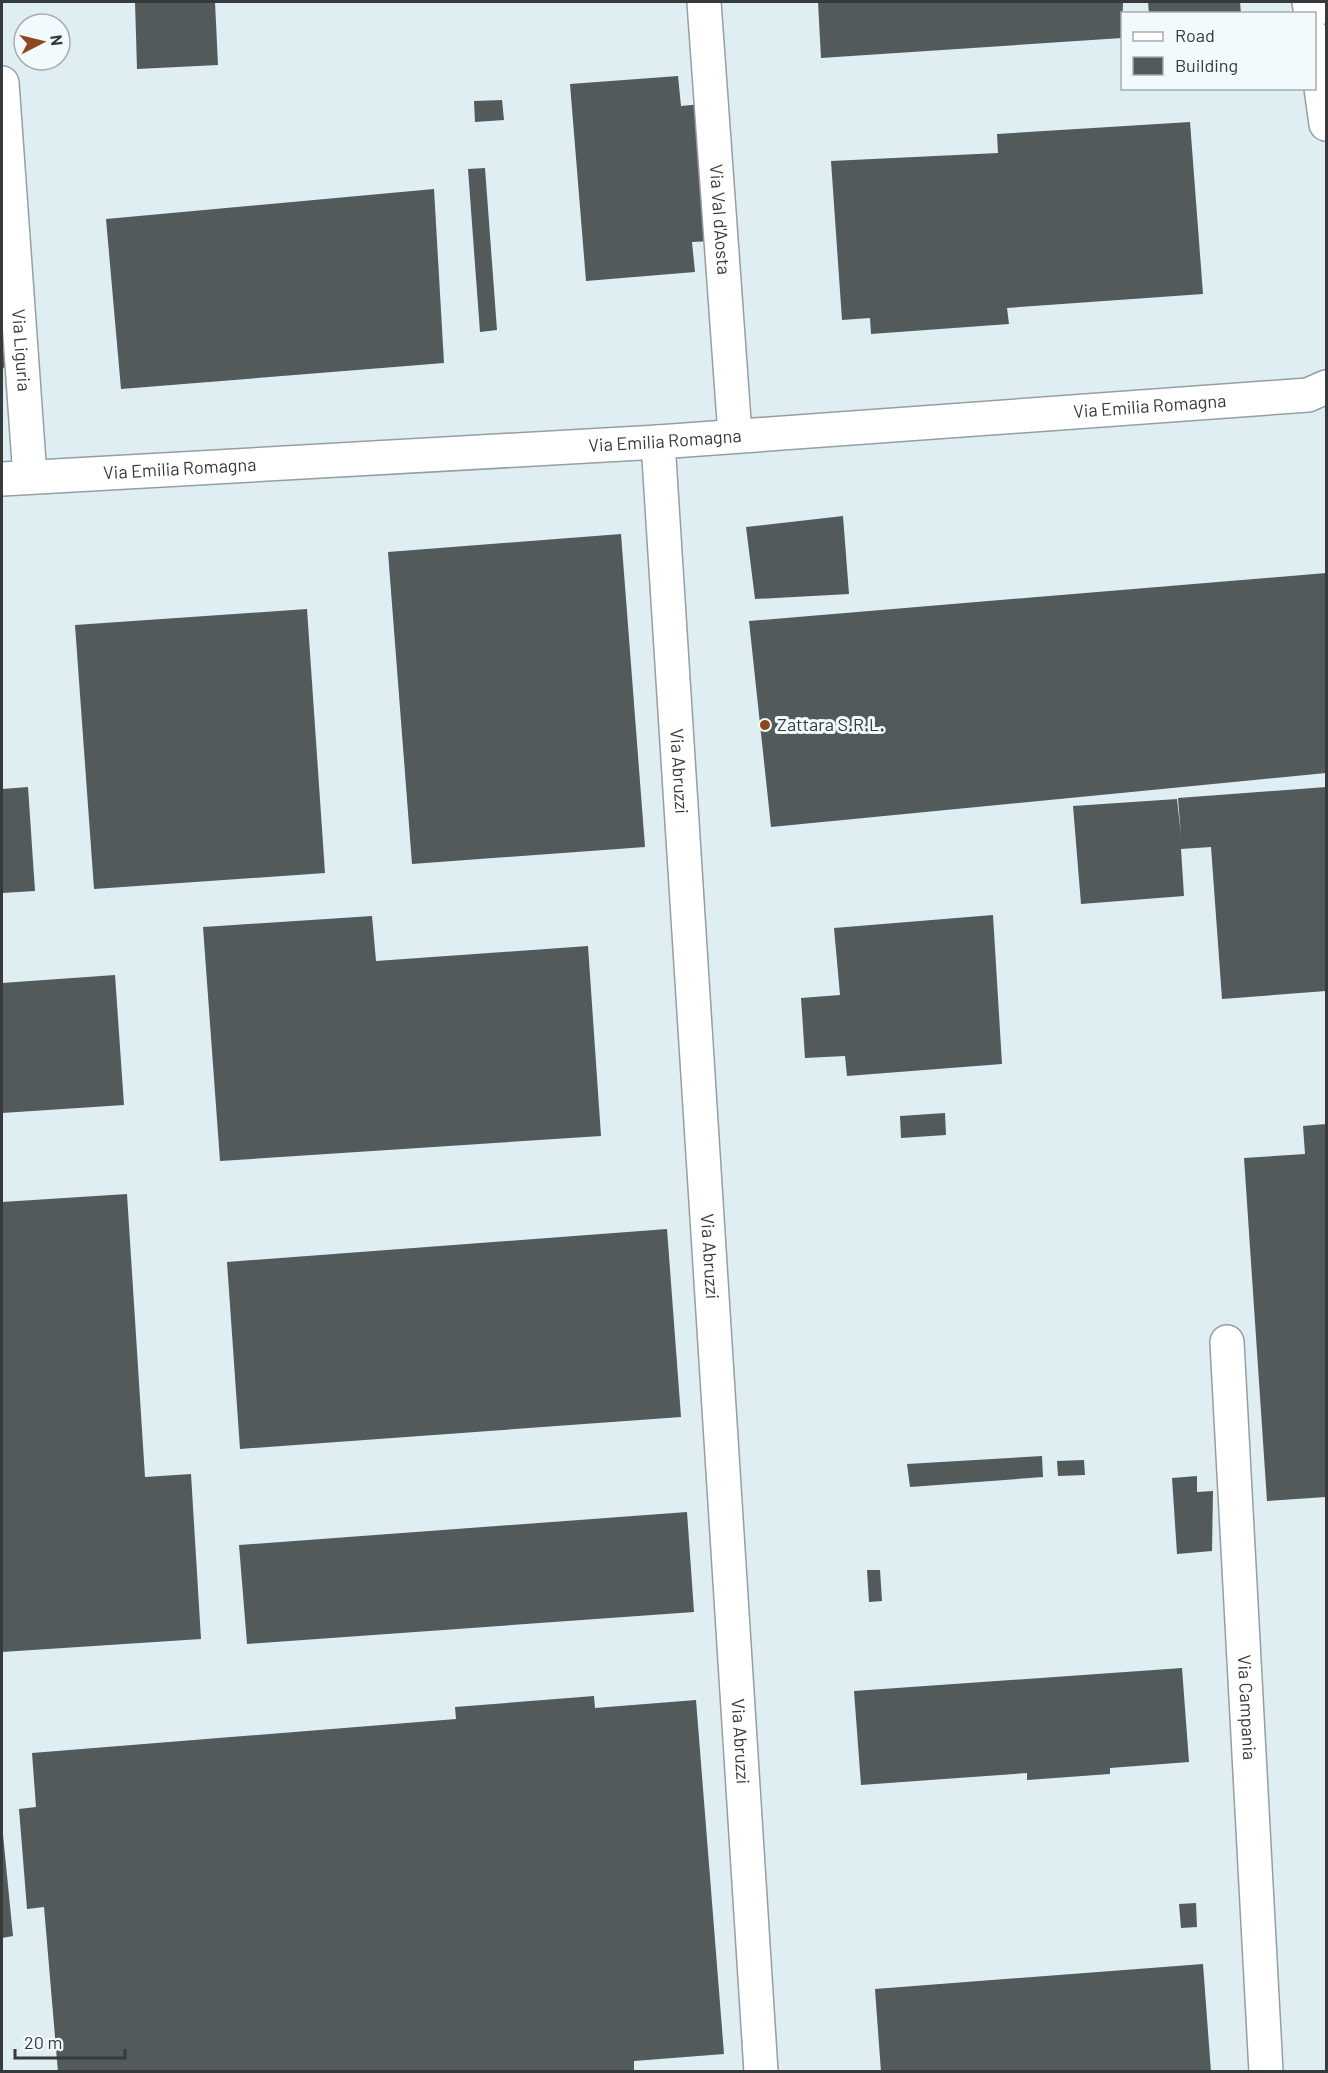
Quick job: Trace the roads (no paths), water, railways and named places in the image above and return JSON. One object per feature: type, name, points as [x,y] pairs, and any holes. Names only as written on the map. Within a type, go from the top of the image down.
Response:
[{"type":"street","name":"Via Val d'Aosta","points":[[704,2],[735,435]]},
{"type":"street","points":[[1316,52],[1326,124]]},
{"type":"street","name":"Via Liguria","points":[[2,82],[16,478]]},
{"type":"street","name":"Via Emilia Romagna","points":[[16,478],[658,442],[1308,395],[1326,387]]},
{"type":"street","name":"Via Abruzzi","points":[[658,442],[761,2072]]},
{"type":"street","name":"Via Campania","points":[[1227,1342],[1266,2072]]},
{"type":"place","name":"Zattara S.R.L.","points":[[765,725]]}]
